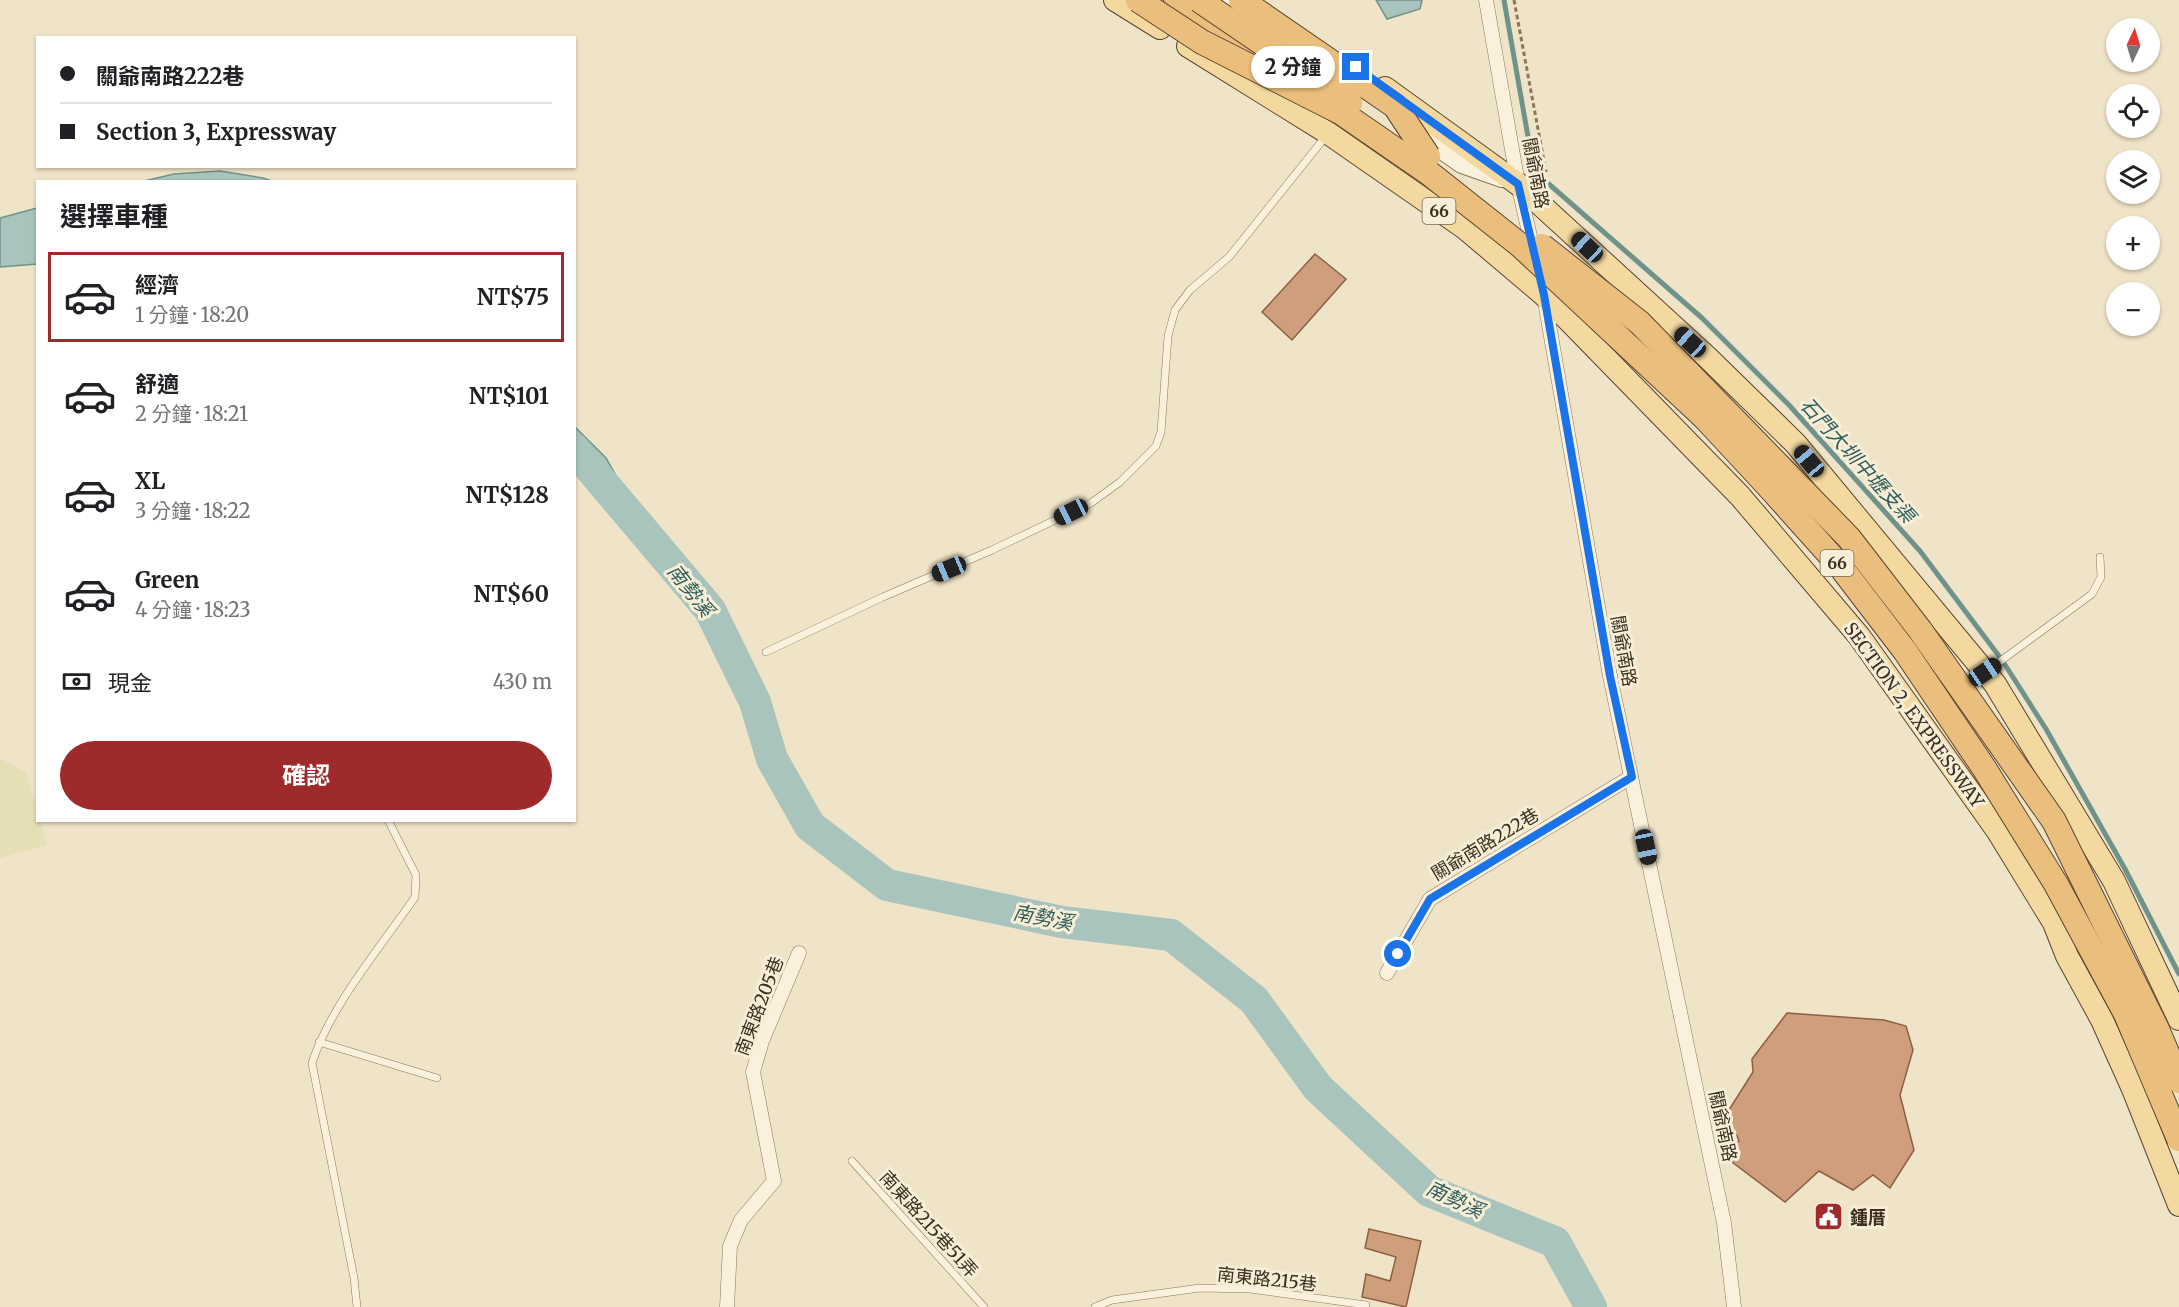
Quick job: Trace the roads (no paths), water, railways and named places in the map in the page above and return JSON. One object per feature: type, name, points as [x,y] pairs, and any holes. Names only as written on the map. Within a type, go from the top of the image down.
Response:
[{"type":"highway","points":[[1138,0],[1202,42],[1348,111]]},
{"type":"highway","name":"66","points":[[1176,0],[1348,111],[1520,245],[1705,418],[1840,567],[1905,651],[1984,768],[2056,884],[2126,1014],[2179,1139]]},
{"type":"highway","name":"66","points":[[1199,0],[1428,156],[1640,323],[1849,538],[1920,630],[2054,821],[2157,1029],[2179,1081]]},
{"type":"highway","points":[[1241,0],[1395,106],[1428,156]]},
{"type":"main road","name":"66","points":[[1115,0],[1348,111],[1518,184],[1707,357],[1795,443],[1995,684],[2114,881],[2179,1019]]},
{"type":"main road","name":"66","points":[[1261,0],[1348,111],[1378,168],[1466,229],[1544,295]]},
{"type":"main road","name":"SECTION 2, EXPRESSWAY","points":[[1544,295],[1740,496],[1837,610],[1859,636],[1997,830],[2054,923],[2067,956],[2102,1020],[2133,1089],[2179,1205]]},
{"type":"street","points":[[1155,0],[1348,111]]},
{"type":"street","points":[[1222,0],[1348,111]]},
{"type":"street","name":"關爺南路","points":[[1486,0],[1518,184],[1544,295],[1610,676],[1724,1223],[1734,1307]]},
{"type":"street","name":"關爺南路222巷","points":[[1387,973],[1430,899],[1632,777]]},
{"type":"street","name":"南東路205巷","points":[[727,1307],[730,1246],[741,1220],[774,1181],[753,1071],[762,1041],[799,954]]},
{"type":"lane","points":[[766,652],[1091,503],[1120,482],[1156,446],[1161,432],[1168,336],[1175,310],[1190,290],[1229,257],[1348,111]]},
{"type":"lane","points":[[1985,672],[2092,594],[2101,577],[2100,557]]},
{"type":"lane","points":[[357,1307],[354,1278],[312,1063],[319,1042],[332,1017],[415,897],[416,876],[389,822]]},
{"type":"lane","points":[[319,1042],[437,1078]]},
{"type":"lane","name":"南東路215巷51弄","points":[[852,1161],[984,1307]]},
{"type":"lane","name":"南東路215巷","points":[[1095,1307],[1112,1300],[1200,1288],[1250,1289],[1366,1305]]},
{"type":"water","points":[[1376,0],[1422,0],[1420,9],[1387,19]]},
{"type":"water","points":[[220,171],[269,180],[148,180],[174,174]]},
{"type":"water","points":[[36,208],[36,264],[0,267],[0,218]]},
{"type":"water","points":[[576,428],[606,458],[653,541],[576,473]]},
{"type":"waterway","name":"石門大圳中壢支渠","points":[[1504,0],[1534,171],[1702,318],[1789,405],[1920,551],[2002,660],[2046,729],[2125,869],[2179,974]]},
{"type":"waterway","name":"南勢溪","points":[[576,451],[710,610],[755,702],[772,759],[810,826],[887,885],[1062,922],[1171,935],[1254,1000],[1318,1088],[1429,1191],[1555,1242],[1591,1307]]},
{"type":"place","name":"鍾厝","points":[[1829,1217]]}]
